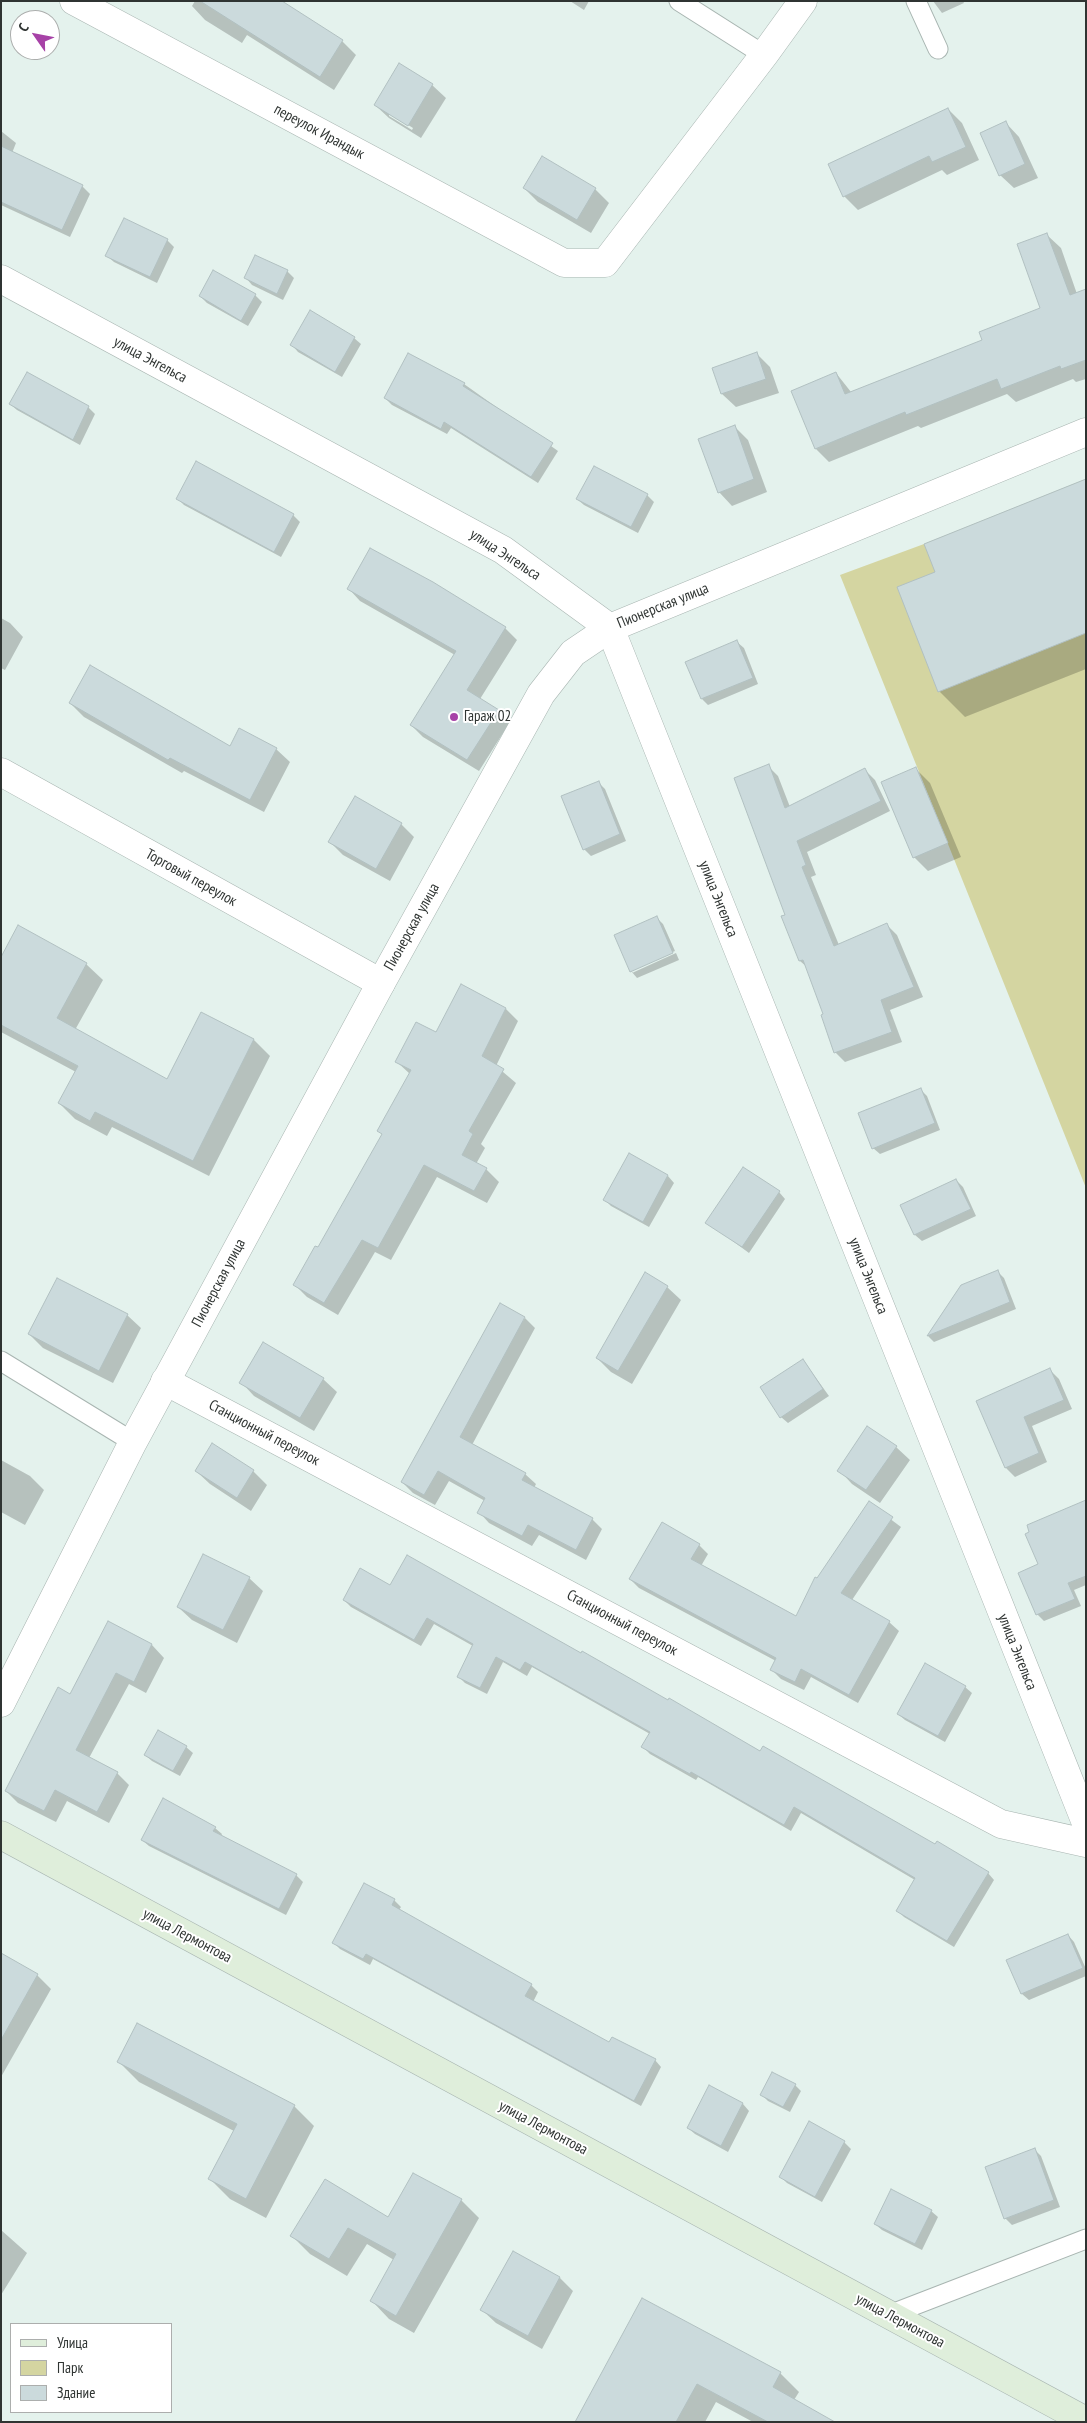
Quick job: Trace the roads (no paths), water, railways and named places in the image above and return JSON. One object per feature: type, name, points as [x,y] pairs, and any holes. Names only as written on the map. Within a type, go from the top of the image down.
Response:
[{"type":"main road","name":"улица Лермонтова","points":[[1,1835],[1086,2421]]},
{"type":"street","name":"переулок Ирандык","points":[[74,1],[564,263],[604,263],[764,56]]},
{"type":"street","points":[[764,56],[803,1]]},
{"type":"street","name":"улица Энгельса","points":[[1,279],[503,550],[610,628],[1086,1823]]},
{"type":"street","name":"Пионерская улица","points":[[1,1703],[133,1442],[382,983],[541,694],[573,654],[610,628],[1086,432]]},
{"type":"street","name":"Торговый переулок","points":[[1,772],[382,983]]},
{"type":"street","name":"Станционный переулок","points":[[166,1381],[1001,1824],[1086,1844]]},
{"type":"lane","points":[[679,1],[764,56]]},
{"type":"lane","points":[[916,1],[938,50]]},
{"type":"lane","points":[[1,1361],[133,1442]]},
{"type":"lane","points":[[889,2315],[1086,2239]]},
{"type":"place","name":"Гараж 02","points":[[454,717]]}]
